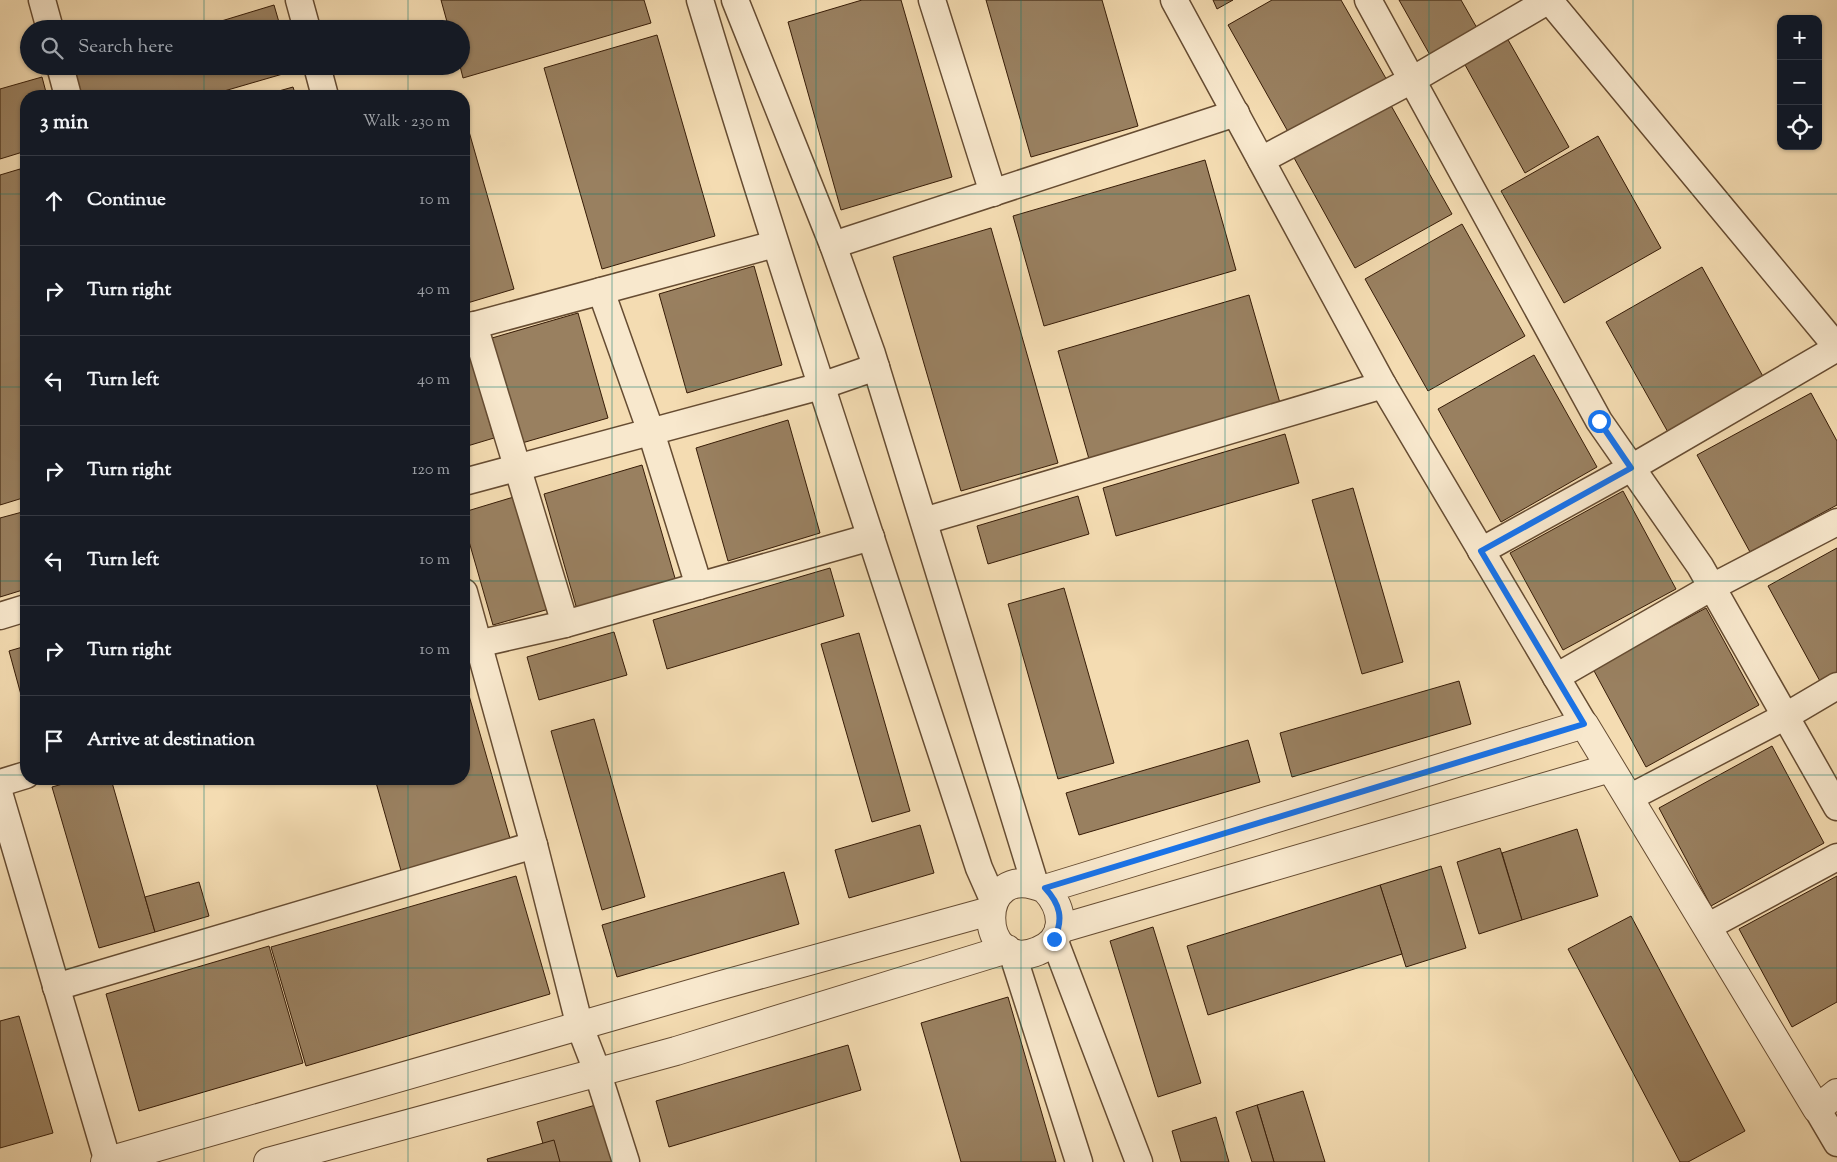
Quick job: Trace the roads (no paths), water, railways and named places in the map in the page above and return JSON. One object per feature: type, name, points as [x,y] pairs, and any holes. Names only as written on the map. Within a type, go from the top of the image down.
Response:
[{"type":"street","points":[[42,0],[48,20]]},
{"type":"street","points":[[299,0],[305,20]]},
{"type":"street","points":[[0,796],[107,1162],[580,1027],[992,906],[1001,892],[1011,885],[1023,882],[1040,886],[1056,899],[1060,914],[1056,934],[1046,948],[1024,954],[1010,951],[996,940],[990,926],[992,906],[775,244],[700,0]]},
{"type":"street","points":[[735,0],[833,245],[876,368],[1040,886]]},
{"type":"street","points":[[932,0],[993,193]]},
{"type":"street","points":[[1174,0],[1383,385],[1481,551],[1707,927],[1827,1101],[1837,1143]]},
{"type":"street","points":[[1368,0],[1599,421],[1700,566],[1837,807]]},
{"type":"street","points":[[1261,160],[1412,80],[1549,0],[1837,347],[1631,468],[1481,551]]},
{"type":"street","points":[[62,75],[66,90]]},
{"type":"street","points":[[320,75],[324,90]]},
{"type":"street","points":[[833,245],[1236,113]]},
{"type":"street","points":[[470,326],[775,244]]},
{"type":"street","points":[[601,291],[651,432],[699,586]]},
{"type":"street","points":[[470,329],[518,467],[565,624]]},
{"type":"street","points":[[470,480],[821,386],[876,368]]},
{"type":"street","points":[[924,521],[1383,385]]},
{"type":"street","points":[[1556,677],[1712,587],[1837,522]]},
{"type":"street","points":[[626,1162],[597,1071],[580,1027],[534,845],[471,645],[565,624],[871,537]]},
{"type":"street","points":[[0,616],[20,610]]},
{"type":"street","points":[[1629,798],[1786,716],[1837,686]]},
{"type":"street","points":[[1040,886],[1584,724]]},
{"type":"street","points":[[1056,934],[1610,768]]},
{"type":"street","points":[[0,783],[20,778]]},
{"type":"street","points":[[56,987],[534,845]]},
{"type":"street","points":[[1707,927],[1837,857]]},
{"type":"street","points":[[1056,934],[1139,1162]]},
{"type":"street","points":[[268,1162],[676,1051],[1010,951]]},
{"type":"street","points":[[1010,951],[1079,1162]]}]
